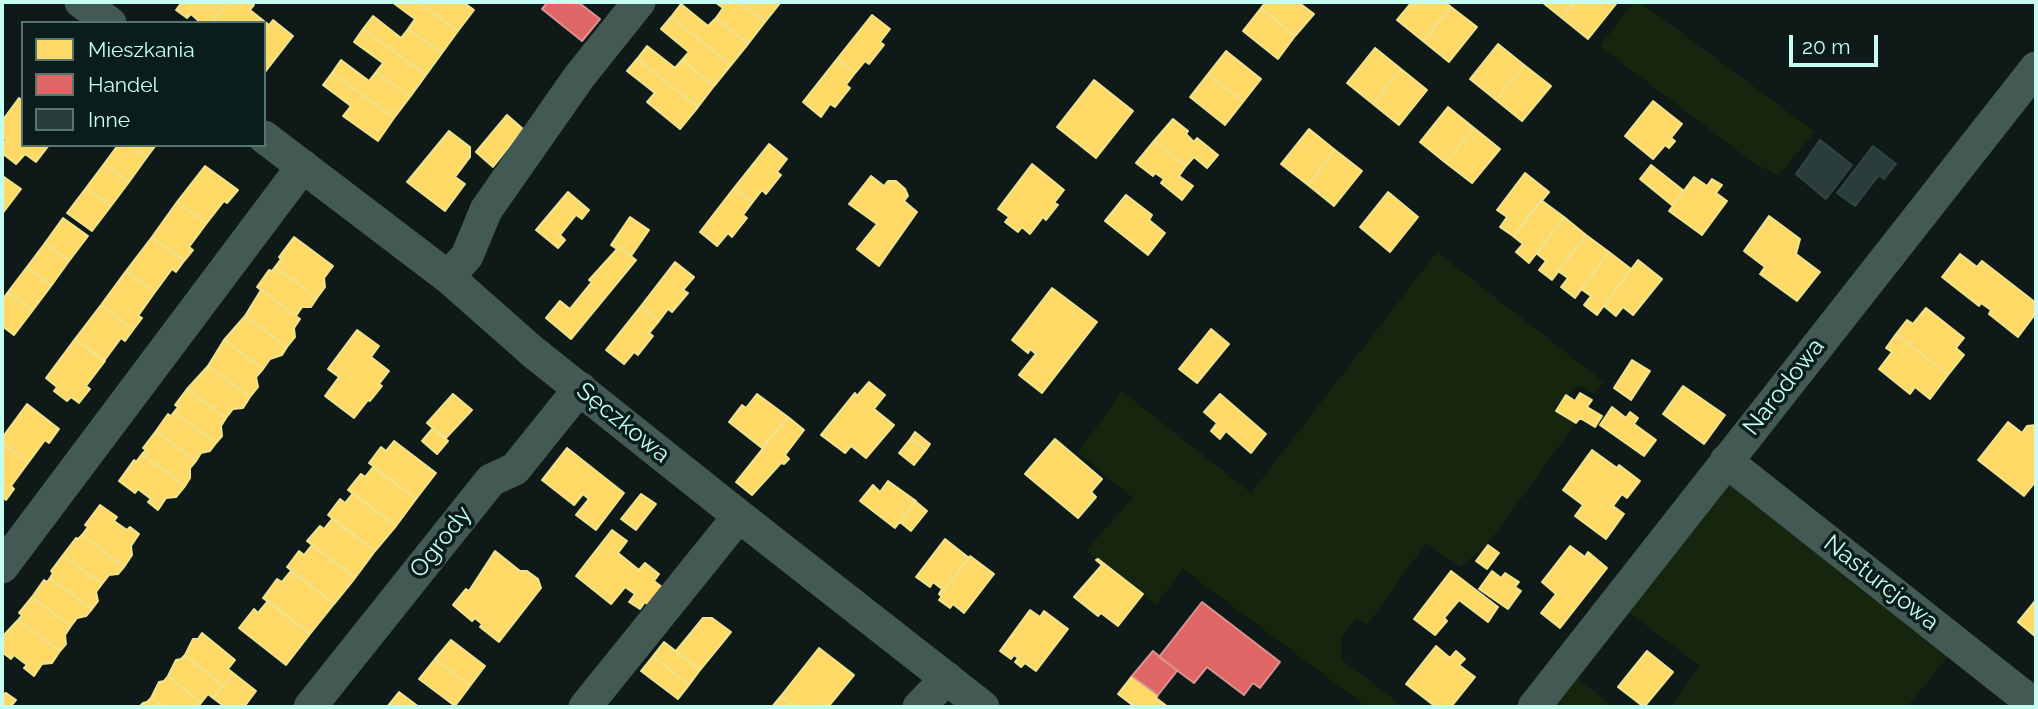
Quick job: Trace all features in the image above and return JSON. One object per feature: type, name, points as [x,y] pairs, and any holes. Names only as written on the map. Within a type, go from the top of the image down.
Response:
[{"type":"street","points":[[82,2],[107,21]]},
{"type":"street","points":[[448,277],[467,256],[486,210],[579,76],[639,2]]},
{"type":"street","name":"Narodowa","points":[[1534,707],[2036,68]]},
{"type":"street","name":"Sęczkowa","points":[[266,138],[448,277],[533,352],[983,707]]},
{"type":"street","points":[[2,567],[303,166]]},
{"type":"street","name":"Ogrody","points":[[310,707],[491,480],[515,469],[580,388]]},
{"type":"street","name":"Nasturcjowa","points":[[1726,461],[2036,706]]},
{"type":"street","points":[[585,707],[739,516]]},
{"type":"street","points":[[919,707],[947,678]]},
{"type":"green space","points":[[1634,2],[1640,2],[1815,132],[1778,176],[1751,161],[1600,46]]},
{"type":"green space","points":[[1437,252],[1604,382],[1595,394],[1582,386],[1569,392],[1564,398],[1557,411],[1576,423],[1487,545],[1460,567],[1426,543],[1368,624],[1356,618],[1341,638],[1341,659],[1404,707],[1367,707],[1183,569],[1156,605],[1086,550],[1133,498],[1078,453],[1122,391],[1251,493]]},
{"type":"green space","points":[[1730,476],[1952,651],[1907,707],[1670,707],[1700,666],[1624,609]]},
{"type":"green space","points":[[1576,677],[1614,707],[1552,707]]},
{"type":"building: Mieszkania","points":[[182,2],[227,2],[213,21],[199,21],[191,14],[187,18],[176,10]]},
{"type":"building: Mieszkania","points":[[227,2],[250,2],[254,5],[250,10],[260,18],[258,21],[213,21]]},
{"type":"building: Mieszkania","points":[[392,2],[418,2],[458,31],[442,53],[408,29],[415,19]]},
{"type":"building: Mieszkania","points":[[418,2],[463,2],[474,10],[458,31]]},
{"type":"building: Mieszkania","points":[[715,2],[740,2],[765,22],[748,44],[716,18],[723,8]]},
{"type":"building: Mieszkania","points":[[740,2],[781,2],[765,22]]},
{"type":"building: Mieszkania","points":[[1266,2],[1298,2],[1314,14],[1295,36],[1261,8]]},
{"type":"building: Mieszkania","points":[[1412,2],[1445,2],[1451,7],[1423,41],[1397,20]]},
{"type":"building: Mieszkania","points":[[1542,2],[1575,2],[1562,18]]},
{"type":"building: Mieszkania","points":[[1575,2],[1616,4],[1588,39],[1562,18]]},
{"type":"building: Mieszkania","points":[[681,4],[708,26],[716,18],[748,44],[731,65],[671,17]]},
{"type":"building: Mieszkania","points":[[1451,7],[1477,27],[1449,62],[1423,41]]},
{"type":"building: Mieszkania","points":[[1261,8],[1295,36],[1278,59],[1243,31]]},
{"type":"building: Mieszkania","points":[[872,15],[890,29],[880,42],[884,45],[869,64],[865,61],[855,73],[837,59]]},
{"type":"building: Mieszkania","points":[[373,16],[401,38],[408,29],[442,53],[426,75],[363,29]]},
{"type":"building: Mieszkania","points":[[671,17],[731,65],[714,86],[682,60],[689,52],[661,29]]},
{"type":"building: Mieszkania","points":[[273,20],[293,36],[266,71],[266,23],[269,25]]},
{"type":"building: Mieszkania","points":[[363,29],[426,75],[410,97],[376,72],[383,63],[354,42]]},
{"type":"building: Mieszkania","points":[[1498,44],[1524,65],[1496,100],[1470,79]]},
{"type":"building: Mieszkania","points":[[647,46],[675,68],[682,60],[714,86],[698,107],[637,59]]},
{"type":"building: Mieszkania","points":[[1375,48],[1401,69],[1373,104],[1347,83]]},
{"type":"building: Mieszkania","points":[[1226,51],[1261,79],[1243,102],[1208,74]]},
{"type":"building: Mieszkania","points":[[637,59],[698,107],[680,129],[647,102],[655,93],[627,71]]},
{"type":"building: Mieszkania","points":[[837,59],[855,73],[846,85],[850,88],[835,107],[830,104],[821,117],[803,102]]},
{"type":"building: Mieszkania","points":[[341,60],[369,81],[376,72],[410,97],[394,118],[332,73]]},
{"type":"building: Mieszkania","points":[[1524,65],[1551,86],[1522,121],[1496,100]]},
{"type":"building: Mieszkania","points":[[1401,69],[1427,90],[1399,125],[1373,104]]},
{"type":"building: Mieszkania","points":[[332,73],[394,118],[378,141],[343,116],[351,106],[323,85]]},
{"type":"building: Mieszkania","points":[[1208,74],[1243,102],[1225,125],[1190,97]]},
{"type":"building: Mieszkania","points":[[1094,80],[1133,111],[1096,158],[1057,127]]},
{"type":"building: Mieszkania","points":[[19,98],[21,100],[21,147],[47,147],[36,162],[25,154],[16,164],[2,153],[2,145],[6,140],[2,136],[2,121]]},
{"type":"building: Mieszkania","points":[[1653,101],[1682,124],[1671,138],[1675,141],[1669,148],[1665,145],[1653,159],[1625,136]]},
{"type":"building: Mieszkania","points":[[1448,107],[1474,128],[1446,163],[1420,142]]},
{"type":"building: Mieszkania","points":[[507,115],[523,129],[493,167],[476,152]]},
{"type":"building: Mieszkania","points":[[1173,119],[1188,131],[1186,134],[1194,142],[1197,138],[1218,155],[1207,168],[1194,157],[1186,166],[1154,141]]},
{"type":"building: Mieszkania","points":[[1474,128],[1500,149],[1472,183],[1446,163]]},
{"type":"building: Mieszkania","points":[[1309,129],[1335,150],[1308,185],[1281,164]]},
{"type":"building: Mieszkania","points":[[449,131],[470,147],[470,157],[455,177],[465,184],[445,211],[407,182]]},
{"type":"building: Mieszkania","points":[[1154,141],[1186,166],[1179,176],[1193,186],[1182,200],[1161,183],[1164,179],[1155,173],[1153,176],[1136,163]]},
{"type":"building: Mieszkania","points":[[769,144],[787,159],[777,172],[781,175],[766,194],[762,190],[752,203],[734,188]]},
{"type":"building: Mieszkania","points":[[117,147],[134,147],[147,157],[129,182],[104,164]]},
{"type":"building: Mieszkania","points":[[134,147],[154,147],[147,157]]},
{"type":"building: Mieszkania","points":[[1335,150],[1362,171],[1334,206],[1308,185]]},
{"type":"building: Mieszkania","points":[[104,164],[129,182],[111,206],[86,188]]},
{"type":"building: Mieszkania","points":[[1032,164],[1064,190],[1054,203],[1058,205],[1046,220],[1043,217],[1030,234],[1022,227],[1018,232],[1005,222],[1009,217],[998,209]]},
{"type":"building: Mieszkania","points":[[1651,165],[1684,191],[1673,206],[1640,179]]},
{"type":"building: Mieszkania","points":[[205,166],[238,190],[227,203],[224,201],[206,224],[177,202]]},
{"type":"building: Mieszkania","points":[[1525,173],[1549,192],[1513,236],[1500,227],[1507,217],[1497,210]]},
{"type":"building: Mieszkania","points":[[871,176],[884,186],[888,181],[896,181],[908,196],[904,201],[917,212],[879,266],[857,249],[877,224],[849,204]]},
{"type":"building: Mieszkania","points":[[4,177],[21,189],[2,214],[2,179]]},
{"type":"building: Mieszkania","points":[[1694,177],[1707,186],[1712,179],[1722,185],[1716,193],[1727,201],[1702,235],[1669,211]]},
{"type":"building: Mieszkania","points":[[86,188],[111,206],[92,231],[67,213]]},
{"type":"building: Mieszkania","points":[[734,188],[752,203],[743,215],[747,218],[732,237],[728,233],[717,246],[700,232]]},
{"type":"building: Mieszkania","points":[[568,192],[589,210],[582,219],[576,215],[560,235],[565,240],[558,248],[536,230]]},
{"type":"building: Mieszkania","points":[[1388,192],[1418,217],[1390,252],[1360,227]]},
{"type":"building: Mieszkania","points":[[1126,195],[1152,215],[1149,220],[1165,233],[1148,255],[1105,221]]},
{"type":"building: Mieszkania","points":[[1541,200],[1564,217],[1529,263],[1516,252],[1523,244],[1513,236]]},
{"type":"building: Mieszkania","points":[[177,202],[206,224],[189,247],[193,250],[184,261],[152,237]]},
{"type":"building: Mieszkania","points":[[1769,216],[1800,239],[1796,254],[1820,272],[1797,301],[1760,274],[1765,267],[1744,251]]},
{"type":"building: Mieszkania","points":[[630,217],[649,230],[631,256],[619,247],[617,249],[611,245]]},
{"type":"building: Mieszkania","points":[[1564,217],[1586,235],[1552,280],[1539,270],[1546,261],[1536,253]]},
{"type":"building: Mieszkania","points":[[63,218],[88,236],[69,261],[45,243]]},
{"type":"building: Mieszkania","points":[[1586,235],[1609,252],[1575,298],[1561,287],[1568,278],[1558,271]]},
{"type":"building: Mieszkania","points":[[152,237],[184,261],[176,272],[172,269],[155,292],[126,271]]},
{"type":"building: Mieszkania","points":[[294,237],[333,266],[324,278],[325,287],[317,298],[275,267]]},
{"type":"building: Mieszkania","points":[[45,243],[69,261],[51,286],[27,267]]},
{"type":"building: Mieszkania","points":[[619,247],[636,260],[571,339],[546,318],[560,301],[570,309],[592,282],[589,280]]},
{"type":"building: Mieszkania","points":[[1609,252],[1631,269],[1597,315],[1584,305],[1591,296],[1581,289]]},
{"type":"building: Mieszkania","points":[[1960,254],[1977,267],[1982,261],[2036,303],[2036,313],[2018,337],[1989,314],[1991,310],[1981,303],[1979,306],[1942,277]]},
{"type":"building: Mieszkania","points":[[1638,260],[1662,279],[1633,315],[1623,307],[1616,316],[1604,306]]},
{"type":"building: Mieszkania","points":[[675,262],[694,277],[683,290],[688,293],[672,312],[668,309],[659,321],[641,306]]},
{"type":"building: Mieszkania","points":[[27,267],[51,286],[33,310],[8,292]]},
{"type":"building: Mieszkania","points":[[275,267],[317,298],[311,307],[302,307],[296,316],[257,287],[269,270],[272,271]]},
{"type":"building: Mieszkania","points":[[126,271],[155,292],[138,316],[142,318],[133,330],[101,305]]},
{"type":"building: Mieszkania","points":[[1052,288],[1097,322],[1042,393],[1019,375],[1036,354],[1030,349],[1028,353],[1012,340]]},
{"type":"building: Mieszkania","points":[[261,290],[300,319],[294,328],[295,337],[287,347],[245,316]]},
{"type":"building: Mieszkania","points":[[8,292],[33,310],[14,335],[2,326],[2,300]]},
{"type":"building: Mieszkania","points":[[101,305],[133,330],[125,341],[121,338],[104,361],[75,339]]},
{"type":"building: Mieszkania","points":[[641,306],[659,321],[649,333],[653,336],[638,355],[634,352],[624,364],[606,350]]},
{"type":"building: Mieszkania","points":[[1926,308],[1964,338],[1956,348],[1964,355],[1948,375],[1896,334],[1907,320],[1913,324]]},
{"type":"building: Mieszkania","points":[[245,316],[287,347],[282,355],[270,359],[263,369],[224,340]]},
{"type":"building: Mieszkania","points":[[1211,329],[1229,344],[1197,383],[1179,369]]},
{"type":"building: Mieszkania","points":[[357,330],[379,346],[371,357],[389,371],[379,384],[382,386],[354,418],[325,396],[339,377],[328,369]]},
{"type":"building: Mieszkania","points":[[1896,334],[1948,375],[1930,399],[1915,387],[1910,394],[1879,369],[1892,352],[1886,348]]},
{"type":"building: Mieszkania","points":[[75,339],[105,361],[86,386],[90,389],[79,403],[71,397],[67,401],[54,391],[57,387],[46,378]]},
{"type":"building: Mieszkania","points":[[224,340],[263,369],[256,377],[258,387],[250,397],[208,366]]},
{"type":"building: Mieszkania","points":[[1632,360],[1650,371],[1631,400],[1614,388]]},
{"type":"building: Mieszkania","points":[[208,366],[250,397],[243,408],[233,409],[226,418],[187,389]]},
{"type":"building: Mieszkania","points":[[869,382],[885,395],[874,409],[894,425],[866,458],[851,446],[845,453],[821,435],[855,393],[857,396]]},
{"type":"building: Mieszkania","points":[[1683,386],[1725,415],[1704,444],[1663,414]]},
{"type":"building: Mieszkania","points":[[187,389],[226,418],[221,426],[222,436],[216,443],[174,412],[178,407],[175,405]]},
{"type":"building: Mieszkania","points":[[1580,393],[1592,400],[1587,407],[1602,416],[1595,427],[1580,418],[1576,423],[1556,411],[1566,395],[1575,401]]},
{"type":"building: Mieszkania","points":[[453,394],[472,410],[445,439],[427,423]]},
{"type":"building: Mieszkania","points":[[757,394],[788,417],[762,448],[729,422],[742,405],[746,408]]},
{"type":"building: Mieszkania","points":[[1220,394],[1266,434],[1251,453],[1226,431],[1220,439],[1211,431],[1217,423],[1204,412]]},
{"type":"building: Mieszkania","points":[[27,404],[59,429],[49,443],[45,440],[28,463],[2,443],[2,438]]},
{"type":"building: Mieszkania","points":[[1612,407],[1626,418],[1630,412],[1638,418],[1634,424],[1656,440],[1644,456],[1600,425]]},
{"type":"building: Mieszkania","points":[[174,412],[216,443],[210,451],[201,453],[196,461],[156,431],[168,414],[171,416]]},
{"type":"building: Mieszkania","points":[[788,417],[804,430],[785,455],[789,459],[784,464],[781,463],[752,495],[736,482]]},
{"type":"building: Mieszkania","points":[[2008,422],[2022,433],[2027,426],[2036,425],[2036,481],[2024,496],[1978,460]]},
{"type":"building: Mieszkania","points":[[433,428],[448,441],[437,454],[422,441]]},
{"type":"building: Mieszkania","points":[[156,431],[196,461],[190,468],[190,478],[185,486],[142,454],[146,450],[143,448]]},
{"type":"building: Mieszkania","points":[[915,432],[930,444],[926,450],[911,438]]},
{"type":"building: Mieszkania","points":[[911,438],[926,450],[914,465],[899,453]]},
{"type":"building: Mieszkania","points":[[1055,439],[1102,479],[1091,492],[1096,497],[1078,518],[1025,474]]},
{"type":"building: Mieszkania","points":[[394,441],[436,473],[416,499],[369,463],[381,447],[386,451]]},
{"type":"building: Mieszkania","points":[[2,443],[28,463],[11,486],[14,489],[6,500],[2,497]]},
{"type":"building: Mieszkania","points":[[567,448],[624,493],[596,530],[576,515],[589,499],[583,494],[574,505],[542,480]]},
{"type":"building: Mieszkania","points":[[1592,450],[1640,481],[1627,498],[1622,494],[1613,506],[1624,514],[1606,539],[1575,516],[1583,505],[1563,490]]},
{"type":"building: Mieszkania","points":[[142,454],[185,486],[176,497],[166,498],[158,510],[148,502],[151,499],[138,489],[135,493],[119,481],[134,460],[136,462]]},
{"type":"building: Mieszkania","points":[[373,467],[416,499],[396,526],[348,490],[361,474],[365,477]]},
{"type":"building: Mieszkania","points":[[888,481],[916,501],[895,528],[860,501],[873,485],[880,492]]},
{"type":"building: Mieszkania","points":[[353,493],[396,526],[375,551],[328,515],[340,499],[345,503]]},
{"type":"building: Mieszkania","points":[[641,494],[656,504],[636,530],[621,519]]},
{"type":"building: Mieszkania","points":[[915,501],[927,511],[911,531],[900,522]]},
{"type":"building: Mieszkania","points":[[100,505],[117,517],[114,521],[139,534],[131,546],[132,555],[124,567],[82,535],[88,527],[85,525]]},
{"type":"building: Mieszkania","points":[[332,519],[375,551],[355,578],[307,541],[320,526],[324,529]]},
{"type":"building: Mieszkania","points":[[612,530],[627,541],[618,553],[639,570],[645,563],[659,574],[654,581],[667,591],[653,609],[645,602],[640,609],[629,602],[635,594],[625,587],[611,604],[576,576]]},
{"type":"building: Mieszkania","points":[[82,535],[124,567],[118,574],[109,575],[102,584],[63,555],[76,538]]},
{"type":"building: Mieszkania","points":[[945,539],[969,558],[940,595],[942,589],[933,582],[930,587],[916,577]]},
{"type":"building: Mieszkania","points":[[312,545],[355,578],[334,604],[287,567],[299,551],[304,555]]},
{"type":"building: Mieszkania","points":[[1488,545],[1499,553],[1487,569],[1476,561]]},
{"type":"building: Mieszkania","points":[[1570,546],[1585,557],[1588,552],[1607,568],[1560,628],[1541,613],[1556,594],[1542,582]]},
{"type":"building: Mieszkania","points":[[495,551],[520,571],[527,571],[538,579],[541,588],[499,642],[480,627],[482,624],[475,618],[472,621],[453,605],[466,589],[469,591]]},
{"type":"building: Mieszkania","points":[[63,555],[102,584],[96,592],[98,601],[92,609],[50,578],[53,573],[51,571]]},
{"type":"building: Mieszkania","points":[[970,556],[994,574],[964,613],[953,604],[950,608],[939,600]]},
{"type":"building: Mieszkania","points":[[1096,560],[1143,594],[1118,626],[1101,613],[1098,616],[1074,597],[1102,565]]},
{"type":"building: Mieszkania","points":[[291,571],[334,604],[310,634],[263,598],[277,579],[282,582]]},
{"type":"building: Mieszkania","points":[[1451,571],[1498,607],[1488,622],[1459,600],[1444,618],[1447,621],[1435,635],[1414,619]]},
{"type":"building: Mieszkania","points":[[1492,571],[1501,578],[1505,573],[1519,582],[1515,587],[1521,591],[1508,609],[1479,589]]},
{"type":"building: Mieszkania","points":[[50,578],[92,609],[86,616],[77,618],[71,626],[32,597],[44,580],[47,582]]},
{"type":"building: Mieszkania","points":[[32,597],[71,626],[65,635],[66,644],[60,651],[18,620],[22,615],[19,613]]},
{"type":"building: Mieszkania","points":[[2036,600],[2036,637],[2018,622]]},
{"type":"building: Mieszkania","points":[[268,601],[310,634],[286,665],[239,628],[254,609],[258,613]]},
{"type":"building: Mieszkania","points":[[1030,610],[1040,617],[1044,611],[1068,629],[1036,671],[1025,663],[1021,667],[1015,662],[1018,658],[1014,655],[1011,659],[1000,651]]},
{"type":"building: Mieszkania","points":[[703,618],[712,618],[731,632],[700,670],[676,651]]},
{"type":"building: Mieszkania","points":[[18,620],[60,651],[52,663],[42,664],[34,676],[24,668],[27,665],[14,655],[11,659],[2,652],[2,637]]},
{"type":"building: Mieszkania","points":[[202,633],[235,660],[228,669],[233,673],[223,686],[185,655],[193,639],[198,639]]},
{"type":"building: Mieszkania","points":[[451,640],[485,666],[470,686],[435,659]]},
{"type":"building: Mieszkania","points":[[664,642],[700,670],[689,685],[653,656]]},
{"type":"building: Mieszkania","points":[[1436,646],[1450,658],[1456,651],[1465,659],[1459,665],[1475,677],[1451,707],[1436,707],[1406,684]]},
{"type":"building: Mieszkania","points":[[819,648],[854,675],[828,707],[795,707],[781,696]]},
{"type":"building: Mieszkania","points":[[1647,651],[1673,672],[1644,707],[1618,687]]},
{"type":"building: Mieszkania","points":[[185,655],[223,686],[213,698],[208,694],[201,703],[168,676],[176,660]]},
{"type":"building: Mieszkania","points":[[653,656],[689,685],[678,699],[641,671]]},
{"type":"building: Mieszkania","points":[[435,659],[470,686],[455,706],[419,679]]},
{"type":"building: Mieszkania","points":[[233,673],[256,691],[244,707],[225,707],[213,698]]},
{"type":"building: Mieszkania","points":[[168,676],[201,703],[198,707],[163,707],[151,698],[159,682]]},
{"type":"building: Mieszkania","points":[[1132,676],[1158,695],[1156,698],[1168,707],[1135,707],[1118,694]]},
{"type":"building: Mieszkania","points":[[399,692],[419,707],[387,707]]},
{"type":"building: Mieszkania","points":[[6,693],[16,700],[10,707],[2,707],[2,695]]},
{"type":"building: Mieszkania","points":[[781,696],[795,707],[772,707]]},
{"type":"building: Mieszkania","points":[[151,698],[163,707],[139,707],[147,702]]},
{"type":"building: Handel","points":[[548,2],[578,2],[600,19],[582,41],[542,9]]},
{"type":"building: Handel","points":[[1202,602],[1280,662],[1260,688],[1253,683],[1244,695],[1207,667],[1194,683],[1159,657]]},
{"type":"building: Handel","points":[[1153,651],[1177,671],[1158,695],[1132,676]]},
{"type":"building: Inne","points":[[1820,140],[1852,165],[1826,199],[1796,174]]},
{"type":"building: Inne","points":[[1873,146],[1896,164],[1884,179],[1879,175],[1855,206],[1837,193]]}]
